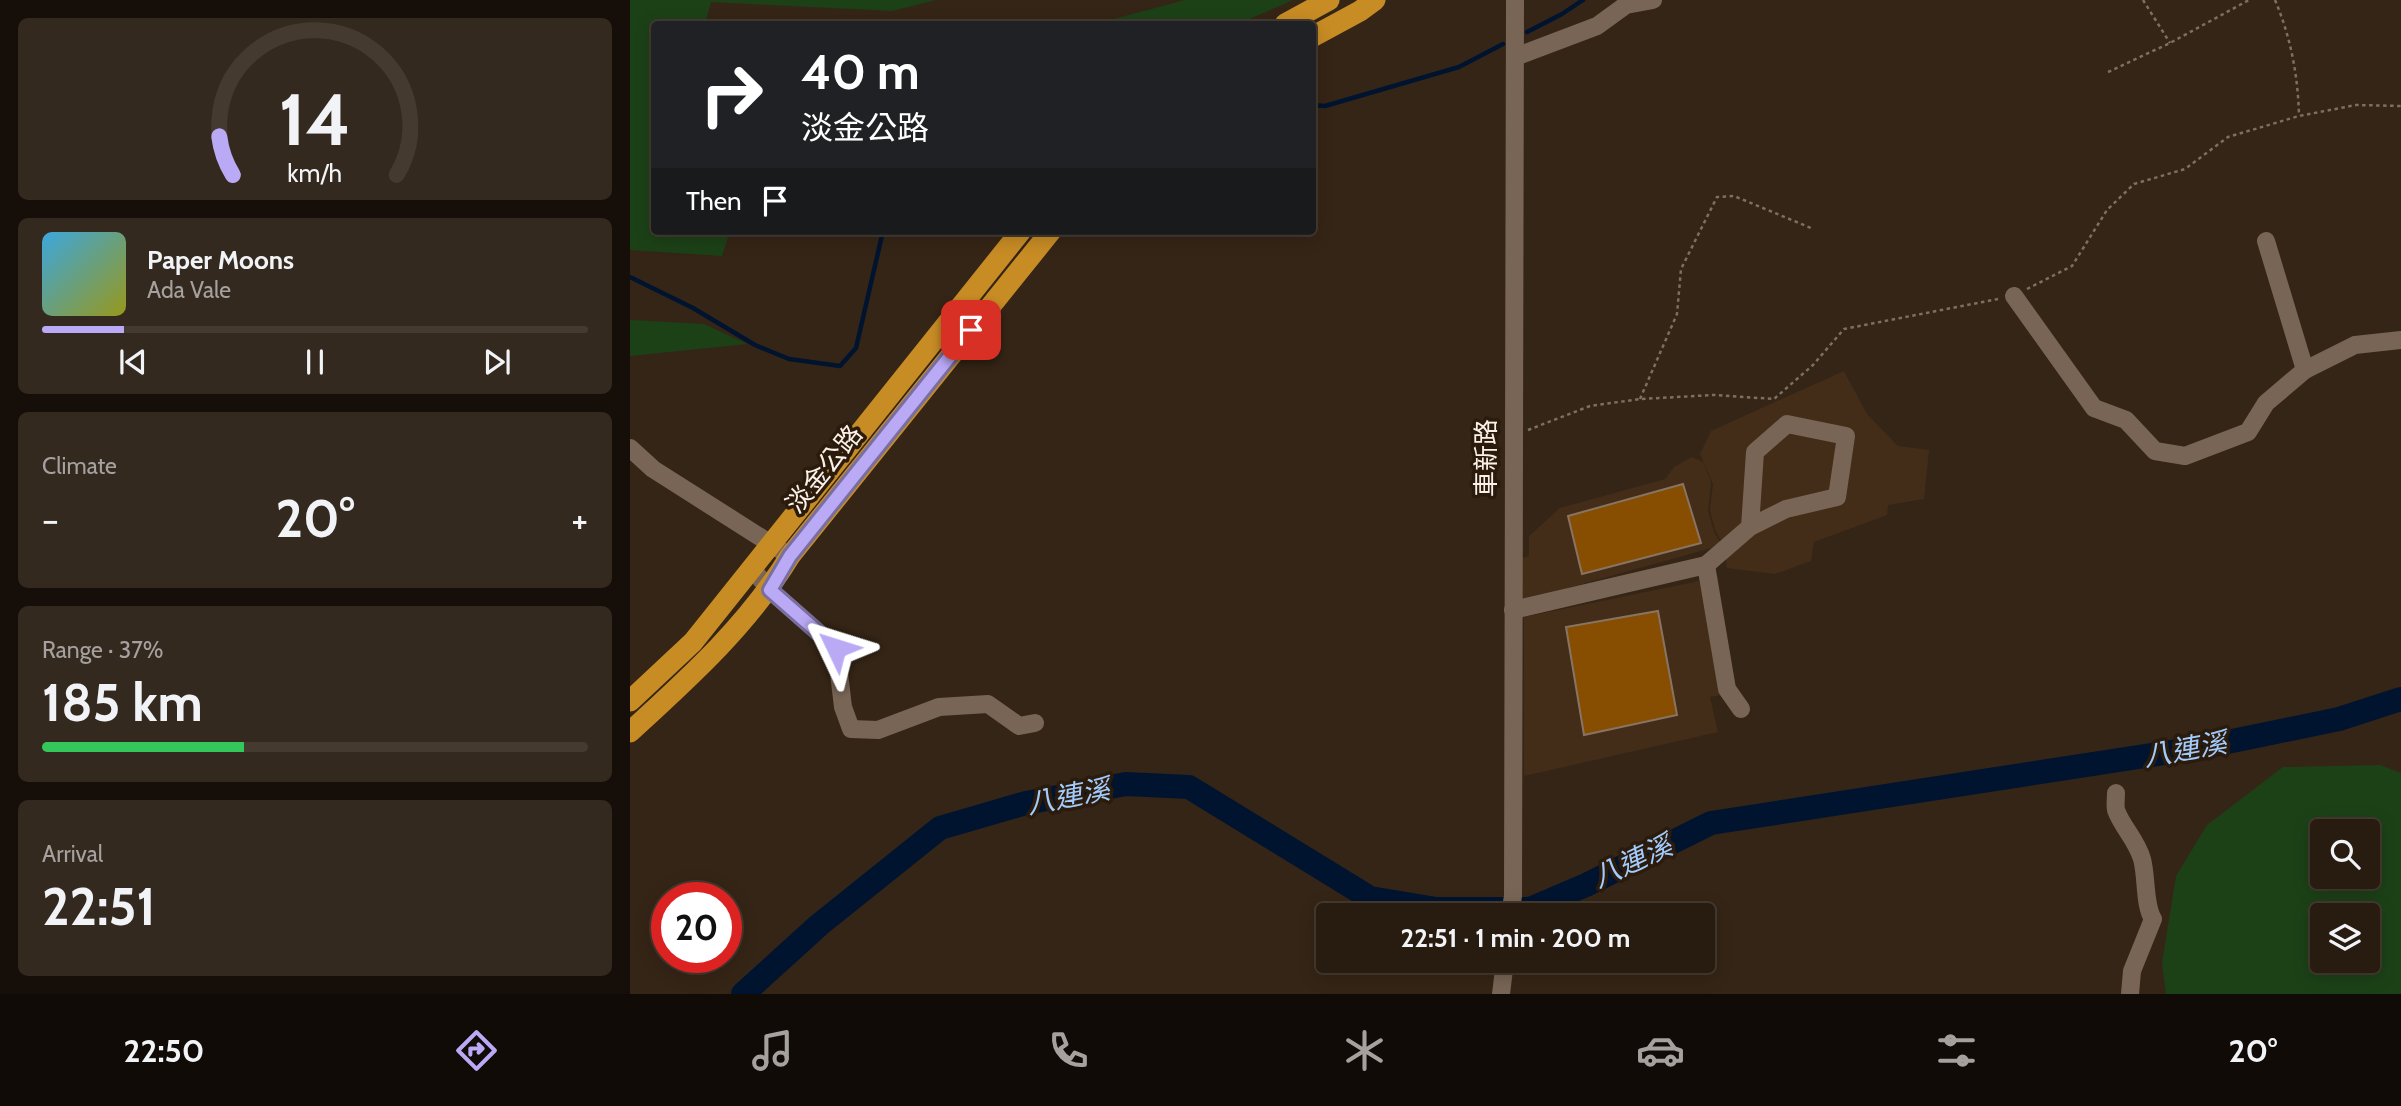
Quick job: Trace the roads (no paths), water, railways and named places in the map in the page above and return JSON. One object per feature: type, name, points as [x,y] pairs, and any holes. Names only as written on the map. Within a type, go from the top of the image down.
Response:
[{"type":"main road","points":[[1290,21],[1329,0]]},
{"type":"main road","points":[[1316,35],[1375,0]]},
{"type":"main road","name":"淡金公路","points":[[630,701],[693,642],[1018,235]]},
{"type":"main road","name":"淡金公路","points":[[630,732],[708,661],[770,590],[790,556],[1048,235]]},
{"type":"street","points":[[1515,57],[1597,26],[1626,5],[1653,0]]},
{"type":"street","name":"車新路","points":[[1512,903],[1515,18]]},
{"type":"street","points":[[2266,241],[2305,370]]},
{"type":"street","points":[[2014,296],[2094,408],[2126,420],[2155,451],[2185,456],[2248,432],[2266,403],[2305,370],[2356,345],[2401,340]]},
{"type":"street","points":[[1513,610],[1706,565],[1750,527],[1786,509],[1837,497],[1846,436],[1787,424],[1755,452],[1750,527]]},
{"type":"street","points":[[630,448],[653,469],[790,556]]},
{"type":"street","points":[[1706,565],[1727,689],[1741,709]]},
{"type":"street","points":[[752,569],[770,590],[836,648],[843,707],[851,729],[878,730],[939,707],[988,704],[1019,726],[1035,723]]},
{"type":"street","points":[[2116,793],[2116,809],[2136,841],[2143,861],[2148,894],[2147,910],[2152,919],[2132,971],[2130,994]]},
{"type":"street","points":[[1501,994],[1504,973]]},
{"type":"waterway","points":[[1527,32],[1583,0]]},
{"type":"waterway","points":[[1316,105],[1325,106],[1459,67],[1503,44]]},
{"type":"waterway","points":[[630,277],[693,308],[755,345],[789,359],[840,366],[856,348],[882,235]]},
{"type":"waterway","name":"八連溪","points":[[743,994],[819,925],[940,828],[1026,803],[1126,784],[1189,787],[1370,898],[1436,909],[1530,909],[1586,885],[1711,823],[2203,747],[2339,719],[2401,699]]}]
